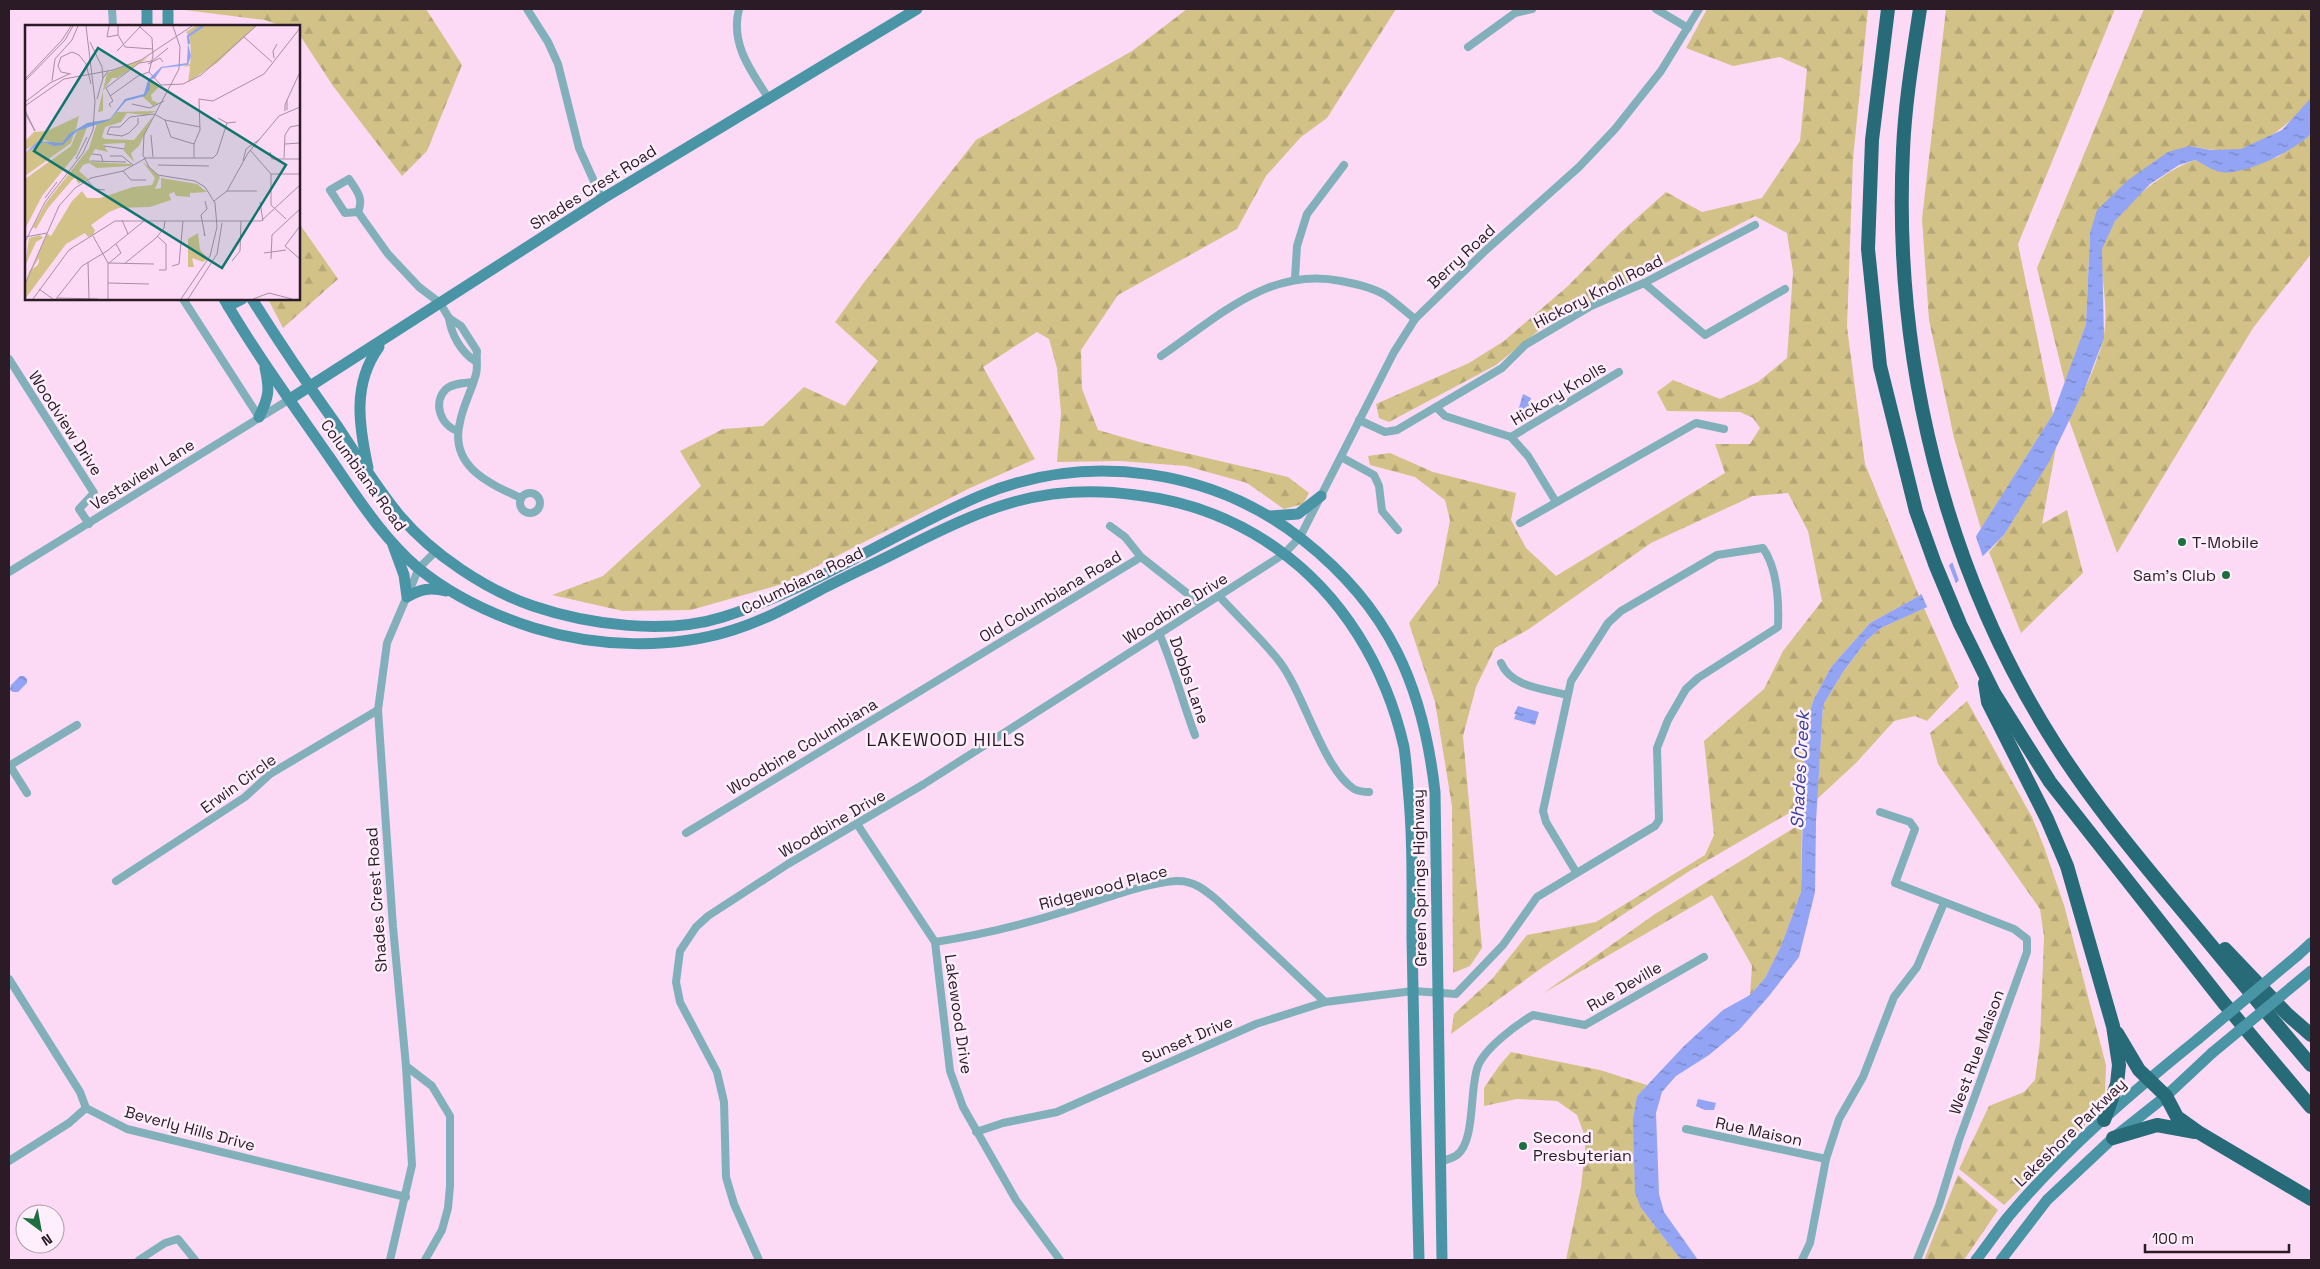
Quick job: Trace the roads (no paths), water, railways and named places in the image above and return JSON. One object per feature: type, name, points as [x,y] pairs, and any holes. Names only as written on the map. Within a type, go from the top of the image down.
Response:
[{"type":"highway","points":[[1888,9],[1872,140],[1868,249],[1880,366],[1916,512],[1935,564],[1960,624],[1983,672],[1991,698],[2067,866],[2113,1026],[2119,1066],[2118,1084],[2104,1120]]},
{"type":"highway","points":[[1920,9],[1903,148],[1902,235],[1906,300],[1911,347],[1928,435],[1938,478],[1964,557],[1997,637],[2013,669],[2051,737],[2078,779],[2171,897],[2311,1065]]},
{"type":"highway","points":[[1991,698],[2073,814],[2223,1002],[2311,1107]]},
{"type":"highway","points":[[2171,897],[2287,1014],[2311,1035]]},
{"type":"highway","points":[[2113,1026],[2139,1070],[2166,1096],[2177,1117],[2198,1132],[2311,1199]]},
{"type":"highway","points":[[2113,1138],[2156,1126],[2198,1132]]},
{"type":"main road","points":[[147,9],[147,25]]},
{"type":"main road","points":[[168,9],[168,25]]},
{"type":"main road","name":"Shades Crest Road","points":[[290,399],[602,200],[917,9]]},
{"type":"main road","name":"Columbiana Road","points":[[253,300],[370,475],[399,515],[423,540],[474,577],[509,597],[536,607],[605,625],[676,625],[720,618],[826,575],[962,504],[1003,488],[1039,478],[1085,472],[1120,471],[1154,474],[1191,482],[1231,496],[1270,516],[1300,538]]},
{"type":"main road","name":"Columbiana Road","points":[[226,303],[382,532],[419,568],[452,592],[483,608],[535,628],[594,641],[667,643],[728,632],[770,616],[969,516],[1004,504],[1050,494],[1085,492],[1134,494],[1166,500],[1215,515],[1251,532],[1284,554]]},
{"type":"main road","points":[[370,475],[363,445],[359,408],[365,368],[383,341]]},
{"type":"main road","points":[[259,417],[267,401],[270,388],[263,359]]},
{"type":"main road","points":[[1270,516],[1298,514],[1321,496]]},
{"type":"main road","points":[[962,504],[969,516]]},
{"type":"main road","name":"Green Springs Highway","points":[[1300,538],[1328,560],[1364,599],[1398,652],[1419,704],[1430,748],[1435,792],[1442,1260]]},
{"type":"main road","points":[[391,541],[404,575],[407,597],[419,590],[432,587],[452,592]]},
{"type":"main road","name":"Green Springs Highway","points":[[1284,554],[1306,573],[1346,616],[1364,642],[1384,682],[1404,748],[1412,828],[1418,1260]]},
{"type":"main road","name":"Lakeshore Parkway","points":[[1976,1260],[2008,1217],[2067,1154],[2149,1079],[2311,943]]},
{"type":"main road","name":"Lakeshore Parkway","points":[[2001,1260],[2047,1200],[2113,1138],[2166,1096],[2212,1053],[2311,971]]},
{"type":"street","points":[[112,9],[113,25]]},
{"type":"street","points":[[527,9],[548,42],[558,64],[579,148],[602,200]]},
{"type":"street","points":[[739,9],[736,28],[741,51],[769,99]]},
{"type":"street","points":[[1468,47],[1514,13],[1532,9]]},
{"type":"street","points":[[1656,9],[1688,28]]},
{"type":"street","name":"Berry Road","points":[[1284,554],[1300,538],[1394,352],[1415,319],[1474,262],[1579,167],[1604,141],[1651,84],[1699,9]]},
{"type":"street","points":[[1295,278],[1297,246],[1307,214],[1344,165]]},
{"type":"street","points":[[350,179],[360,195],[362,203],[358,212],[345,213],[330,190],[350,179]]},
{"type":"street","points":[[358,212],[388,254],[419,287],[440,303],[450,318],[461,326],[478,351],[475,361],[477,371],[458,431],[462,452],[476,474],[520,498]]},
{"type":"street","name":"Hickory Knoll Road","points":[[1436,407],[1502,368],[1525,345],[1591,306],[1644,283],[1755,225]]},
{"type":"street","points":[[1161,356],[1250,295],[1267,286],[1295,278],[1331,278],[1361,285],[1384,295],[1415,319]]},
{"type":"street","points":[[1644,283],[1704,335],[1785,289]]},
{"type":"street","points":[[184,300],[259,417]]},
{"type":"street","name":"Woodview Drive","points":[[9,359],[94,493],[79,509],[89,524]]},
{"type":"street","name":"Hickory Knolls","points":[[1511,436],[1619,372]]},
{"type":"street","points":[[458,431],[453,430],[441,417],[441,397],[447,388],[455,384],[474,382]]},
{"type":"street","name":"Vestaview Lane","points":[[9,572],[290,399]]},
{"type":"street","points":[[1359,420],[1379,430],[1391,432],[1436,407]]},
{"type":"street","name":"Hickory Knolls","points":[[1436,407],[1445,416],[1511,436],[1528,456],[1556,502]]},
{"type":"street","points":[[1520,523],[1696,422],[1724,429]]},
{"type":"street","points":[[1341,457],[1374,475],[1379,486],[1382,511],[1398,530]]},
{"type":"street","points":[[1110,526],[1125,537],[1141,557]]},
{"type":"street","name":"Sunset Drive","points":[[976,1132],[1003,1123],[1057,1112],[1256,1024],[1325,1002],[1413,991],[1456,994],[1503,945],[1537,897],[1655,826],[1659,820],[1657,748],[1668,720],[1686,689],[1698,678],[1778,626],[1779,609],[1770,558],[1763,548],[1717,555],[1621,610],[1608,623],[1571,681],[1567,695]]},
{"type":"street","name":"Shades Crest Road","points":[[390,1260],[412,1165],[378,710],[387,643],[419,568],[437,550]]},
{"type":"street","name":"Woodbine Drive","points":[[759,1260],[734,1204],[726,1177],[724,1102],[717,1072],[680,1002],[676,982],[680,951],[696,927],[708,916],[788,864],[857,824],[1091,680],[1159,633],[1284,554]]},
{"type":"street","name":"Old Columbiana Road","points":[[932,683],[1141,557],[1202,605]]},
{"type":"street","points":[[1219,596],[1279,661],[1293,682],[1327,754],[1344,780],[1356,790],[1369,792]]},
{"type":"street","name":"Dobbs Lane","points":[[1159,633],[1173,664],[1181,697],[1195,735]]},
{"type":"street","points":[[1501,663],[1504,670],[1514,680],[1567,695],[1543,811],[1546,822],[1576,872]]},
{"type":"street","name":"Woodbine Columbiana","points":[[686,833],[932,683]]},
{"type":"street","name":"Erwin Circle","points":[[116,881],[245,797],[270,774],[378,710]]},
{"type":"street","points":[[26,793],[9,766],[77,725]]},
{"type":"street","name":"West Rue Maison","points":[[1880,812],[1910,822],[1914,829],[1895,883],[2014,929],[2027,938],[2027,952],[1959,1140],[1939,1205],[1917,1260]]},
{"type":"street","name":"Lakewood Drive","points":[[857,824],[935,942],[950,1071],[963,1107],[1016,1200],[1060,1260]]},
{"type":"street","name":"Ridgewood Place","points":[[935,942],[995,931],[1068,911],[1127,892],[1178,880],[1198,885],[1217,900],[1325,1002]]},
{"type":"street","points":[[1802,1260],[1810,1243],[1826,1159],[1839,1118],[1863,1077],[1894,996],[1918,967],[1944,903]]},
{"type":"street","name":"Rue Deville","points":[[1440,1162],[1458,1154],[1468,1137],[1477,1068],[1483,1056],[1522,1021],[1533,1015],[1585,1025],[1704,957]]},
{"type":"street","points":[[9,979],[80,1092],[86,1108],[69,1123],[9,1161]]},
{"type":"street","points":[[406,1066],[432,1086],[450,1116],[450,1186],[448,1208],[442,1230],[425,1260]]},
{"type":"street","name":"Beverly Hills Drive","points":[[86,1108],[126,1129],[406,1197]]},
{"type":"street","name":"Rue Maison","points":[[1686,1129],[1826,1159]]},
{"type":"street","points":[[139,1260],[165,1243],[178,1239],[195,1260]]},
{"type":"water","points":[[2311,98],[2311,134],[2293,148],[2255,166],[2230,172],[2217,171],[2195,160],[2179,165],[2150,184],[2115,221],[2102,249],[2104,338],[2085,388],[2049,462],[2004,535],[1936,603],[1881,628],[1867,640],[1843,672],[1823,705],[1816,822],[1815,892],[1799,957],[1769,996],[1739,1030],[1709,1055],[1676,1076],[1662,1092],[1656,1113],[1659,1194],[1664,1212],[1698,1260],[1681,1260],[1641,1208],[1635,1193],[1633,1120],[1637,1096],[1684,1046],[1723,1010],[1750,995],[1765,978],[1781,946],[1801,892],[1805,724],[1814,699],[1831,667],[1870,623],[1919,596],[1973,541],[2053,414],[2086,324],[2090,233],[2097,210],[2128,180],[2168,152],[2189,146],[2211,150],[2241,149],[2282,130]]},
{"type":"water","points":[[1523,394],[1531,398],[1527,413],[1518,411]]},
{"type":"water","points":[[20,676],[24,676],[27,679],[27,683],[18,692],[13,692],[10,690],[11,685]]},
{"type":"water","points":[[1518,706],[1539,712],[1535,725],[1514,719]]},
{"type":"water","points":[[1698,1099],[1716,1103],[1714,1110],[1705,1110],[1696,1106]]},
{"type":"place","name":"T-Mobile","points":[[2182,542]]},
{"type":"place","name":"Sam's Club","points":[[2226,575]]},
{"type":"place","name":"Second Presbyterian","points":[[1523,1146]]},
{"type":"district","name":"LAKEWOOD HILLS","points":[[946,740]]},
{"type":"water label","name":"Shades Creek","points":[[1800,770]]}]
